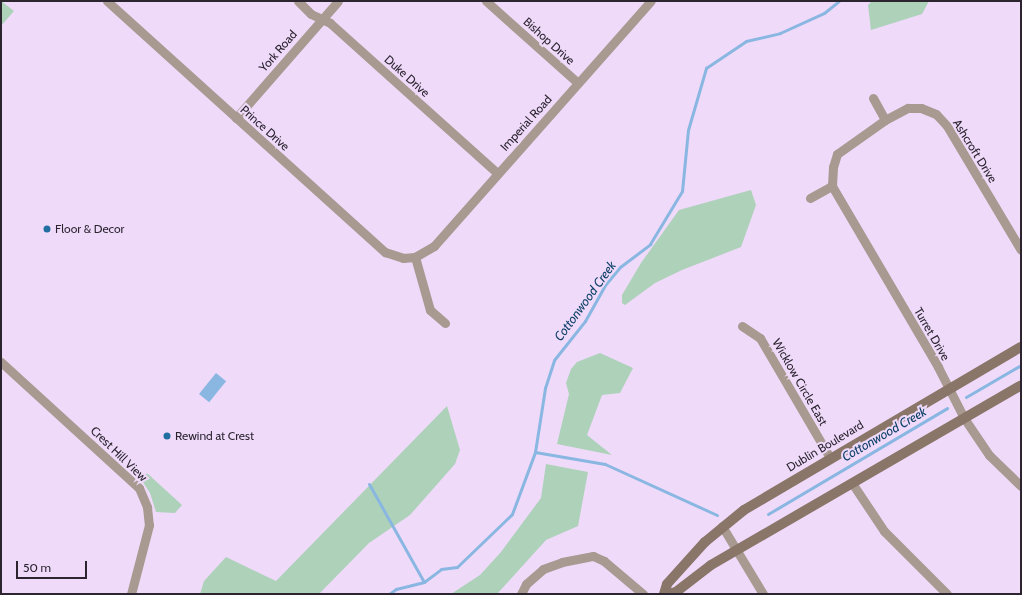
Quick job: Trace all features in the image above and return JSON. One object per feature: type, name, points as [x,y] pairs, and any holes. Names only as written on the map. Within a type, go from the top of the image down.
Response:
[{"type":"main road","name":"Dublin Boulevard","points":[[664,594],[667,584],[722,526],[830,458],[1021,347]]},
{"type":"main road","points":[[668,594],[676,592],[711,565],[1021,385]]},
{"type":"street","name":"Prince Drive","points":[[107,1],[385,252],[403,258],[415,257]]},
{"type":"street","name":"Duke Drive","points":[[298,1],[322,19],[330,23],[497,173]]},
{"type":"street","name":"York Road","points":[[236,118],[338,1]]},
{"type":"street","name":"Bishop Drive","points":[[486,1],[578,83]]},
{"type":"street","name":"Imperial Road","points":[[415,257],[434,246],[497,173],[651,1]]},
{"type":"street","points":[[810,198],[832,186],[832,167],[837,154],[885,120],[872,98]]},
{"type":"street","name":"Ashcroft Drive","points":[[885,120],[908,108],[921,108],[936,114],[947,126],[1021,250]]},
{"type":"street","name":"Turret Drive","points":[[832,186],[949,389],[964,418],[984,449],[1021,486]]},
{"type":"street","points":[[415,257],[430,310],[445,323]]},
{"type":"street","name":"Wicklow Circle East","points":[[742,326],[760,338],[830,458]]},
{"type":"street","name":"Crest Hill View","points":[[1,362],[129,478],[142,493],[149,525],[131,594]]},
{"type":"street","points":[[852,483],[884,532],[947,594]]},
{"type":"street","points":[[722,526],[763,594]]},
{"type":"street","points":[[521,594],[526,584],[543,569],[562,562],[592,556],[604,561],[643,594]]},
{"type":"green space","points":[[1,1],[14,11],[1,26]]},
{"type":"green space","points":[[872,1],[929,1],[922,14],[871,30],[868,5]]},
{"type":"green space","points":[[751,190],[756,205],[741,247],[682,270],[655,283],[625,305],[622,303],[622,295],[641,263],[679,210]]},
{"type":"green space","points":[[600,353],[633,368],[620,393],[602,395],[587,435],[612,455],[557,444],[569,394],[566,383],[571,369],[577,362]]},
{"type":"green space","points":[[447,406],[460,450],[455,464],[410,515],[369,543],[319,594],[200,594],[204,581],[226,557],[276,581]]},
{"type":"green space","points":[[546,464],[588,472],[578,526],[546,540],[497,594],[451,594],[480,575],[501,552],[541,498]]},
{"type":"green space","points":[[142,473],[148,474],[182,505],[175,513],[156,512],[150,493],[141,479]]},
{"type":"water","points":[[216,373],[226,381],[209,402],[199,394]]},
{"type":"waterway","name":"Cottonwood Creek","points":[[389,594],[396,589],[424,582],[441,569],[457,567],[512,514],[535,452],[545,388],[554,360],[585,321],[605,285],[620,267],[650,244],[682,191],[688,130],[706,68],[746,41],[780,33],[824,13],[839,1]]},
{"type":"waterway","name":"Cottonwood Creek","points":[[966,397],[1021,365]]},
{"type":"waterway","name":"Cottonwood Creek","points":[[768,514],[947,408]]},
{"type":"waterway","name":"Cottonwood Creek","points":[[535,452],[605,464],[717,515]]},
{"type":"waterway","points":[[369,484],[424,582]]},
{"type":"place","name":"Floor & Decor","points":[[47,229]]},
{"type":"place","name":"Rewind at Crest","points":[[167,436]]}]
